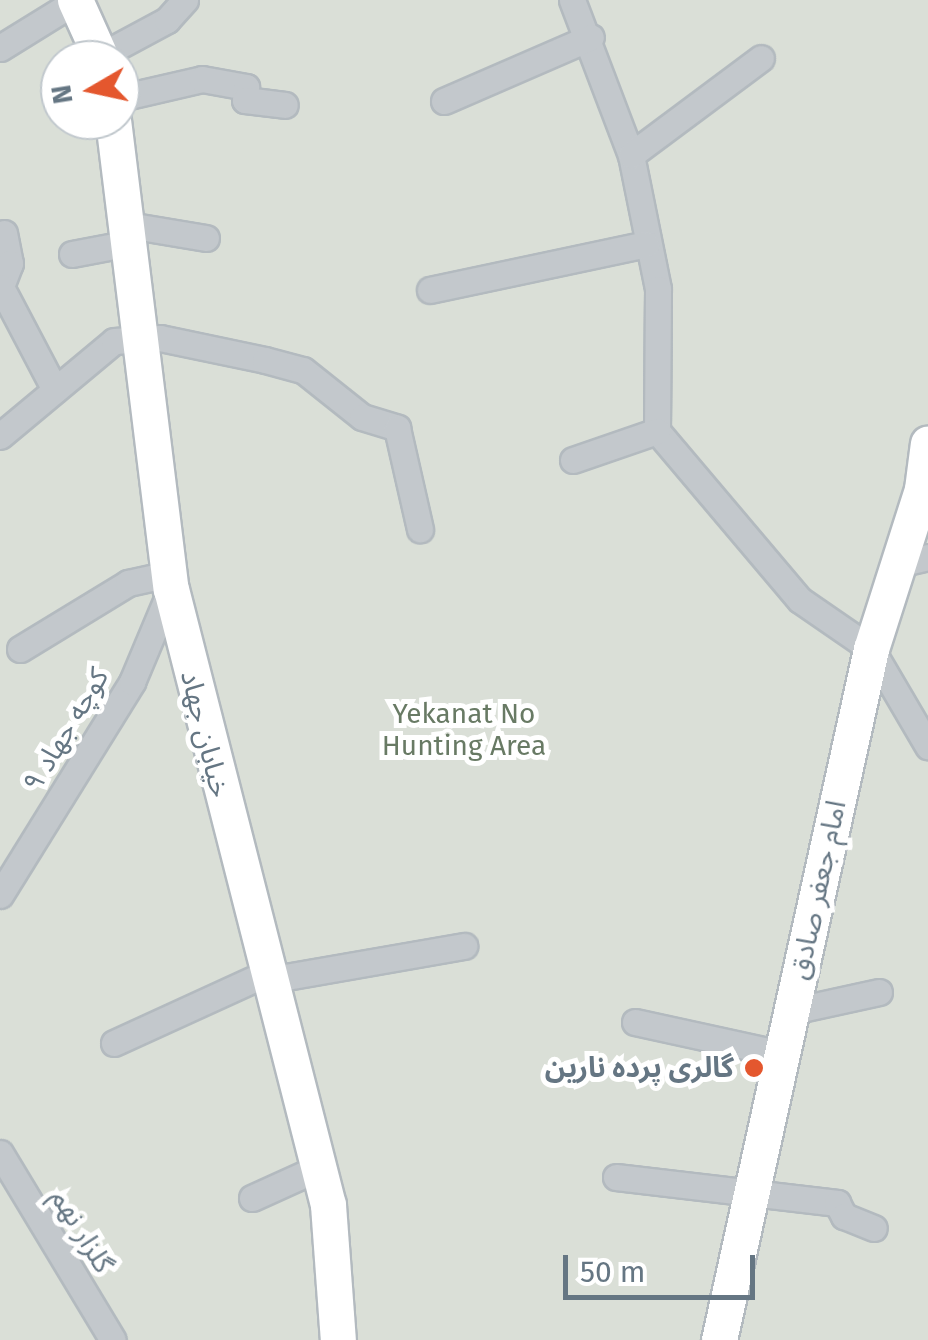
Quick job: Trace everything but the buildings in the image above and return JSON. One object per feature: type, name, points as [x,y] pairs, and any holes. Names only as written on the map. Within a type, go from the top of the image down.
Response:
[{"type":"main road","points":[[75,1],[93,40]]},
{"type":"main road","name":"خیابان جهاد","points":[[116,140],[170,581],[328,1205],[338,1340]]},
{"type":"main road","name":"امام جعفر صادق","points":[[720,1340],[871,649],[913,560],[928,443]]},
{"type":"street","points":[[133,40],[167,20],[185,0]]},
{"type":"street","points":[[572,0],[591,38],[631,155],[658,289],[657,431],[800,600],[871,649],[928,746]]},
{"type":"street","points":[[0,48],[75,1]]},
{"type":"street","points":[[444,102],[591,38]]},
{"type":"street","points":[[631,155],[762,58]]},
{"type":"street","points":[[140,93],[202,79],[246,87],[245,100],[285,105]]},
{"type":"street","points":[[4,233],[10,263],[1,288],[55,390]]},
{"type":"street","points":[[72,254],[129,234],[206,238]]},
{"type":"street","points":[[430,290],[646,244]]},
{"type":"street","points":[[0,436],[114,341],[141,337],[303,370],[362,417],[397,428],[420,529]]},
{"type":"street","points":[[573,460],[657,431]]},
{"type":"street","points":[[20,649],[128,583],[170,581]]},
{"type":"street","name":"کوچه جهاد ۹","points":[[0,895],[132,682],[170,581]]},
{"type":"street","points":[[114,1043],[267,974],[286,977],[464,946]]},
{"type":"street","points":[[792,1011],[878,992]]},
{"type":"street","points":[[635,1022],[782,1054]]},
{"type":"street","name":"گلزار نهم","points":[[0,1153],[113,1340]]},
{"type":"street","points":[[252,1198],[318,1168]]},
{"type":"street","points":[[616,1177],[837,1202],[844,1216],[874,1228]]},
{"type":"green space","name":"Yekanat No Hunting Area","points":[[0,0],[928,0],[928,1340],[0,1340]]},
{"type":"place","name":"گالری پرده نارین","points":[[754,1068]]}]
